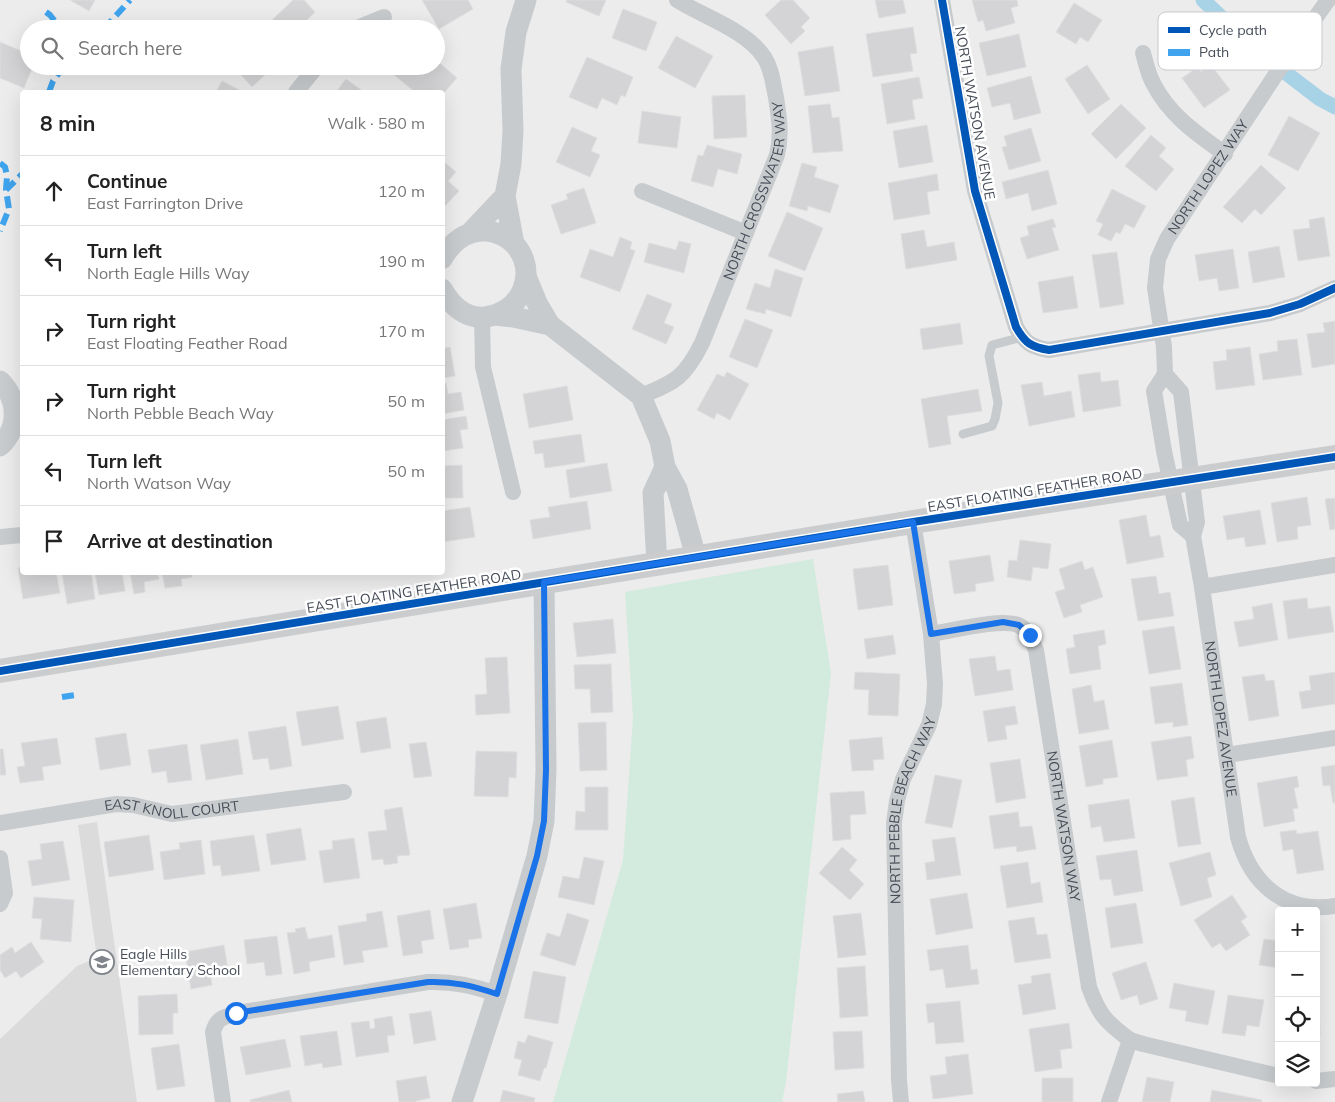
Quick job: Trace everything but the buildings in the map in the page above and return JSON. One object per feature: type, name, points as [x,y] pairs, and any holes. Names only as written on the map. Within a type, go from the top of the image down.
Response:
[{"type":"main road","name":"EAST FLOATING FEATHER ROAD","points":[[1,668],[913,522],[1335,457]]},
{"type":"street","points":[[526,0],[516,32],[511,69],[513,131],[511,164],[505,196],[514,244],[523,259],[526,276],[537,303],[550,325],[641,396],[660,441],[665,467],[676,489],[696,557]]},
{"type":"street","name":"NORTH CROSSWATER WAY","points":[[641,396],[673,383],[695,358],[778,155],[781,138],[771,72],[764,57],[753,44],[740,34],[677,0]]},
{"type":"street","name":"NORTH WATSON AVENUE","points":[[942,0],[974,191],[1016,328],[1024,340]]},
{"type":"street","name":"NORTH LOPEZ WAY","points":[[1320,12],[1328,0]]},
{"type":"street","points":[[377,20],[384,17]]},
{"type":"street","points":[[1143,53],[1153,82],[1169,108],[1189,129],[1225,154]]},
{"type":"street","name":"NORTH LOPEZ WAY","points":[[1181,480],[1154,391],[1164,374],[1164,347],[1155,288],[1158,259],[1168,239],[1279,70]]},
{"type":"street","points":[[298,90],[310,75]]},
{"type":"street","points":[[642,191],[746,233]]},
{"type":"street","points":[[471,232],[505,196]]},
{"type":"street","points":[[445,250],[458,238],[471,232],[482,231],[494,232],[514,244]]},
{"type":"street","points":[[488,316],[507,310],[517,300],[523,289],[526,276]]},
{"type":"street","points":[[1024,340],[1036,348],[1049,350],[1270,314],[1300,304],[1335,288]]},
{"type":"street","points":[[445,294],[450,301],[452,311],[471,315],[513,317],[550,325]]},
{"type":"street","points":[[488,316],[482,367],[513,492]]},
{"type":"street","points":[[1164,374],[1181,392],[1181,480]]},
{"type":"street","points":[[1,382],[20,391]]},
{"type":"street","points":[[1,382],[8,390],[14,407],[15,416],[11,434]]},
{"type":"street","points":[[657,564],[653,493],[665,467]]},
{"type":"street","name":"NORTH LOPEZ AVENUE","points":[[1181,480],[1197,522],[1193,536],[1238,837],[1243,853],[1250,868],[1260,882],[1288,901],[1304,906],[1321,908],[1335,906]]},
{"type":"street","name":"NORTH PEBBLE BEACH WAY","points":[[901,1102],[894,823],[897,801],[904,778],[929,724],[934,704],[934,662],[931,634],[913,522]]},
{"type":"street","points":[[0,537],[20,535]]},
{"type":"street","points":[[1202,587],[1335,565]]},
{"type":"street","points":[[462,1102],[497,994],[537,856],[544,821],[546,770],[544,582]]},
{"type":"street","name":"NORTH WATSON WAY","points":[[931,634],[1003,622],[1019,625],[1030,635],[1036,650],[1089,987],[1096,1007],[1109,1025],[1130,1040]]},
{"type":"street","points":[[1227,755],[1335,738]]},
{"type":"street","name":"EAST KNOLL COURT","points":[[0,823],[116,804],[133,805],[172,814],[344,792]]},
{"type":"street","points":[[0,858],[5,893],[0,904]]},
{"type":"street","points":[[222,1102],[213,1032],[216,1023],[224,1017],[236,1013],[428,982],[472,985],[497,994]]},
{"type":"street","points":[[1109,1102],[1130,1040],[1275,1075]]},
{"type":"street","points":[[1320,1080],[1335,1079]]},
{"type":"lane","points":[[964,434],[992,426],[995,419],[998,403],[989,356],[992,345],[1024,340]]},
{"type":"shaded area","name":"Eagle Hills Elementary School","points":[[97,822],[137,1102],[0,1102],[0,1039],[77,966],[97,958],[78,825]]},
{"type":"green space","points":[[813,559],[831,673],[786,1082],[782,1102],[553,1102],[623,860],[633,718],[625,592]]},
{"type":"waterway","points":[[1203,0],[1216,12]]},
{"type":"waterway","points":[[1282,70],[1320,99],[1335,107]]},
{"type":"marked path","points":[[112,20],[130,0]]},
{"type":"marked path","points":[[46,12],[54,20]]},
{"type":"marked path","points":[[50,90],[57,75]]},
{"type":"marked path","points":[[0,163],[5,167],[7,176],[6,190],[9,209],[0,231]]},
{"type":"marked path","points":[[6,190],[20,176]]},
{"type":"marked path","points":[[62,697],[75,695]]},
{"type":"cycle path","points":[[942,0],[975,191],[1016,327],[1022,337],[1029,343],[1049,350],[1270,313],[1300,304],[1335,288]]},
{"type":"cycle path","points":[[0,671],[913,522],[1335,457]]},
{"type":"place","name":"Eagle Hills Elementary School","points":[[102,962]]},
{"type":"route","points":[[236,1013],[428,982],[472,985],[497,994],[537,856],[544,821],[546,770],[544,582],[913,522],[931,634],[1003,622],[1019,625],[1030,635]]}]
